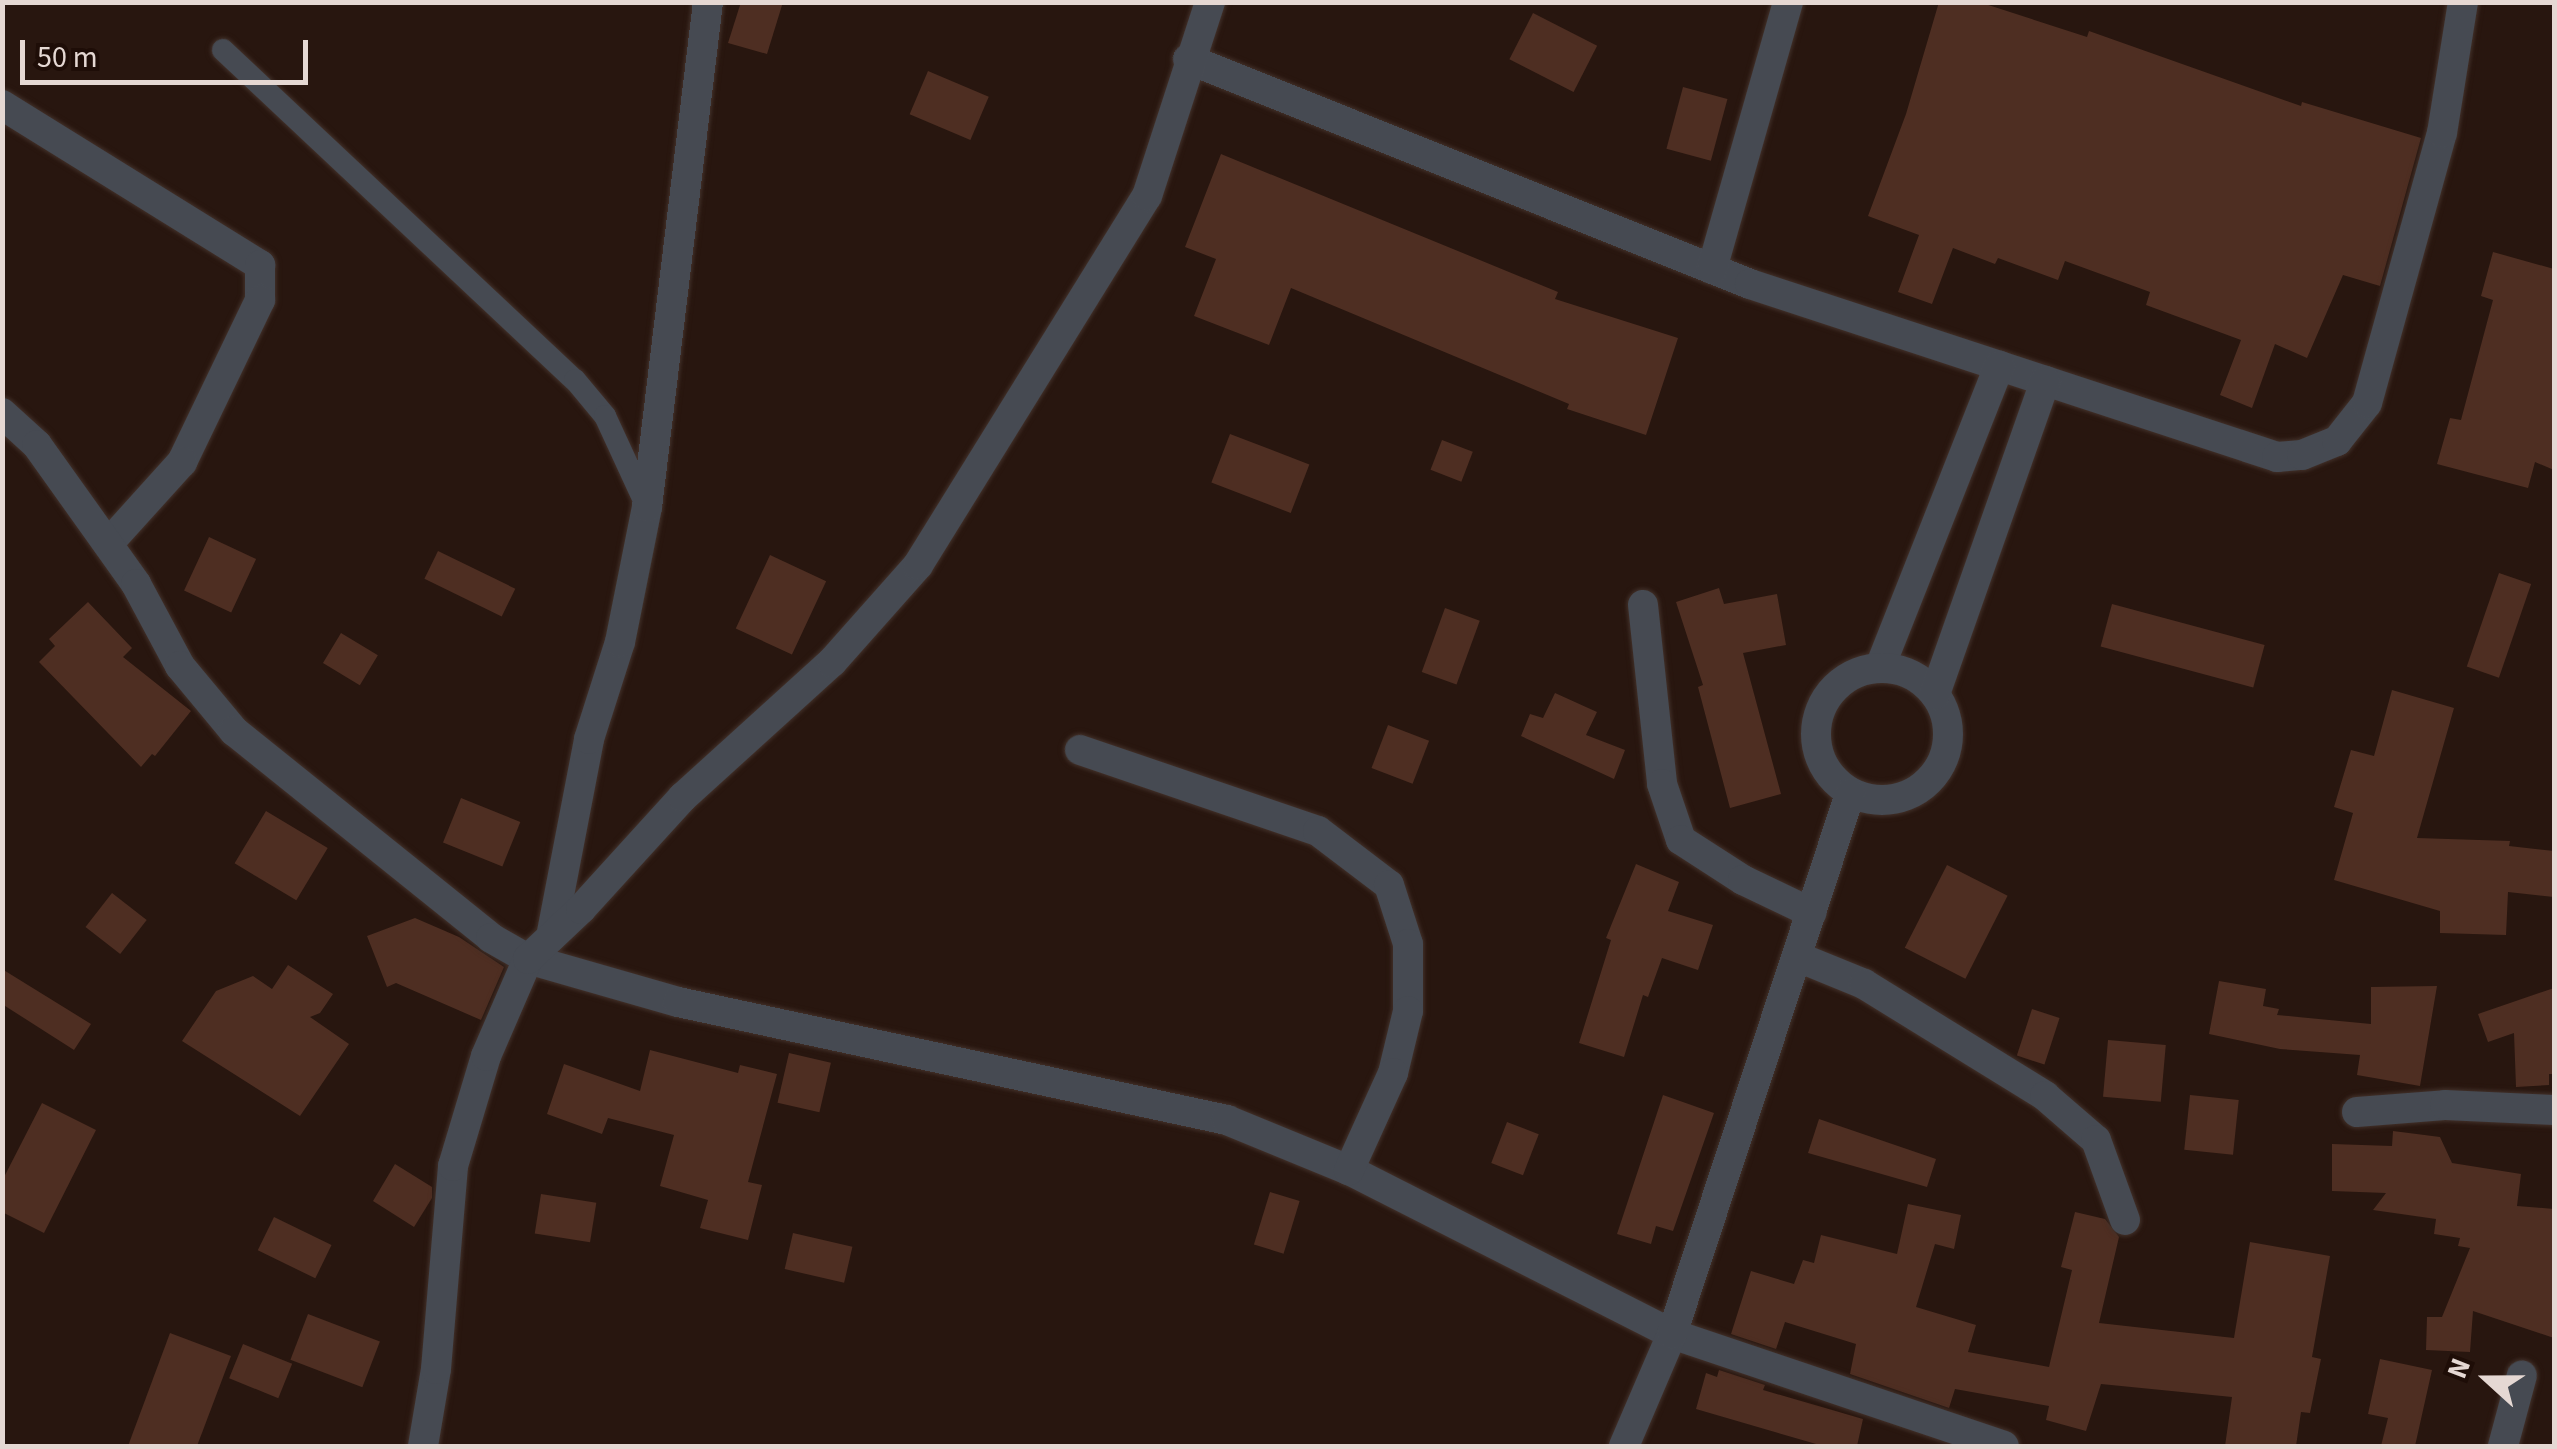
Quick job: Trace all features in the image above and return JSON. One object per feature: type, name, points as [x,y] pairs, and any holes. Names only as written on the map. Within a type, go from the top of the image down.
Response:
[{"type":"street","points":[[551,937],[589,739],[620,642],[647,507],[708,2]]},
{"type":"street","points":[[424,1446],[436,1370],[453,1166],[486,1056],[528,959],[683,796],[832,662],[918,564],[1147,196],[1188,60],[1210,2]]},
{"type":"street","points":[[1712,269],[1788,2]]},
{"type":"street","points":[[1188,60],[1712,269],[2277,457],[2302,455],[2338,441],[2367,404],[2442,133],[2463,2]]},
{"type":"street","points":[[2,105],[260,265],[260,300],[182,462],[108,544]]},
{"type":"street","points":[[1880,667],[1999,366]]},
{"type":"street","points":[[1936,694],[2044,381]]},
{"type":"street","points":[[2,412],[36,444],[136,584],[180,666],[234,731],[491,938],[528,959],[678,1002],[1227,1120],[1349,1170],[1672,1334],[2004,1446]]},
{"type":"street","points":[[1642,605],[1662,784],[1681,840],[1742,880],[1812,913]]},
{"type":"street","points":[[1880,667],[1912,674],[1936,694],[1947,722],[1946,752],[1932,778],[1908,796],[1879,801],[1850,794],[1828,774],[1816,748],[1817,718],[1830,692],[1852,674],[1880,667]]},
{"type":"street","points":[[1080,750],[1318,831],[1389,885],[1408,944],[1408,1011],[1393,1073],[1349,1170]]},
{"type":"street","points":[[1624,1446],[1672,1334],[1850,794]]},
{"type":"street","points":[[1798,957],[1864,984],[2045,1096],[2096,1140],[2125,1220]]},
{"type":"street","points":[[2357,1112],[2445,1105],[2554,1110]]},
{"type":"street","points":[[2504,1446],[2522,1375]]},
{"type":"lane","points":[[224,50],[575,380],[605,416],[647,507]]},
{"type":"building","points":[[741,2],[783,2],[767,54],[728,43]]},
{"type":"building","points":[[1939,2],[1979,2],[2087,37],[2089,31],[2301,106],[2302,102],[2421,138],[2380,286],[2343,275],[2307,358],[2275,344],[2252,408],[2220,395],[2241,340],[2146,305],[2150,292],[2065,261],[2058,280],[1998,258],[1995,264],[1953,248],[1932,304],[1898,292],[1919,235],[1868,216],[1906,114]]},
{"type":"building","points":[[1533,13],[1597,46],[1574,92],[1509,59]]},
{"type":"building","points":[[928,71],[989,97],[970,140],[910,114]]},
{"type":"building","points":[[1683,87],[1727,99],[1711,161],[1666,149]]},
{"type":"building","points":[[1221,154],[1558,292],[1555,299],[1678,338],[1646,435],[1567,409],[1569,404],[1291,288],[1269,345],[1194,316],[1216,259],[1185,247]]},
{"type":"building","points":[[2493,252],[2554,269],[2554,470],[2535,462],[2528,488],[2437,464],[2450,418],[2461,420],[2493,300],[2481,296]]},
{"type":"building","points":[[1230,434],[1309,464],[1291,513],[1211,483]]},
{"type":"building","points":[[1442,440],[1473,452],[1461,482],[1431,470]]},
{"type":"building","points":[[209,537],[256,559],[231,612],[184,590]]},
{"type":"building","points":[[438,551],[515,589],[502,617],[424,579]]},
{"type":"building","points":[[770,555],[826,581],[792,655],[736,628]]},
{"type":"building","points":[[2499,573],[2531,584],[2499,678],[2467,667]]},
{"type":"building","points":[[1719,588],[1724,604],[1777,594],[1786,645],[1743,653],[1781,794],[1730,808],[1698,687],[1703,685],[1676,602]]},
{"type":"building","points":[[88,602],[132,648],[123,657],[191,711],[155,756],[152,754],[141,767],[39,662],[55,646],[49,639]]},
{"type":"building","points":[[2112,604],[2265,645],[2253,687],[2101,647]]},
{"type":"building","points":[[1445,608],[1480,621],[1457,685],[1422,672]]},
{"type":"building","points":[[341,633],[378,655],[360,685],[323,663]]},
{"type":"building","points":[[2392,690],[2454,708],[2417,838],[2510,841],[2509,846],[2554,851],[2554,897],[2508,892],[2506,935],[2440,933],[2440,911],[2334,880],[2353,813],[2334,807],[2351,750],[2374,756]]},
{"type":"building","points":[[1555,693],[1597,712],[1586,735],[1625,750],[1614,779],[1521,736],[1530,714],[1543,718]]},
{"type":"building","points":[[1388,725],[1429,741],[1413,784],[1372,768]]},
{"type":"building","points":[[461,798],[520,822],[502,866],[443,843]]},
{"type":"building","points":[[266,811],[328,848],[296,900],[235,863]]},
{"type":"building","points":[[1636,864],[1679,882],[1668,911],[1713,925],[1698,970],[1662,958],[1648,997],[1643,995],[1624,1057],[1579,1043],[1611,940],[1606,938]]},
{"type":"building","points":[[1947,865],[2008,896],[1965,979],[1905,948]]},
{"type":"building","points":[[112,893],[147,920],[120,954],[86,927]]},
{"type":"building","points":[[415,918],[459,937],[504,967],[481,1020],[396,983],[387,987],[367,936]]},
{"type":"building","points":[[288,965],[333,994],[320,1013],[310,1017],[349,1044],[300,1116],[182,1041],[216,991],[253,976],[272,989]]},
{"type":"building","points":[[2,969],[91,1024],[74,1050],[2,1004]]},
{"type":"building","points":[[2219,981],[2266,989],[2263,1006],[2279,1009],[2277,1015],[2371,1024],[2371,987],[2437,986],[2420,1086],[2357,1075],[2360,1055],[2280,1049],[2209,1034]]},
{"type":"building","points":[[2554,988],[2554,1074],[2549,1074],[2549,1085],[2516,1087],[2514,1033],[2488,1042],[2478,1014]]},
{"type":"building","points":[[2032,1009],[2060,1018],[2044,1065],[2017,1056]]},
{"type":"building","points":[[2108,1040],[2166,1045],[2161,1102],[2103,1097]]},
{"type":"building","points":[[650,1050],[738,1073],[740,1065],[777,1074],[748,1182],[762,1185],[748,1240],[700,1228],[708,1200],[660,1186],[674,1135],[608,1118],[602,1134],[547,1114],[564,1064],[640,1091]]},
{"type":"building","points":[[789,1053],[831,1063],[819,1112],[778,1103]]},
{"type":"building","points":[[1663,1095],[1714,1113],[1673,1231],[1656,1226],[1651,1244],[1617,1234]]},
{"type":"building","points":[[2190,1095],[2239,1100],[2233,1155],[2184,1150]]},
{"type":"building","points":[[42,1103],[96,1130],[44,1233],[2,1212],[2,1181]]},
{"type":"building","points":[[1819,1119],[1936,1159],[1927,1187],[1808,1153]]},
{"type":"building","points":[[1507,1122],[1539,1134],[1523,1175],[1491,1163]]},
{"type":"building","points":[[2393,1131],[2440,1137],[2452,1163],[2521,1174],[2517,1206],[2554,1209],[2554,1338],[2473,1311],[2470,1352],[2426,1350],[2427,1317],[2442,1317],[2470,1248],[2458,1246],[2460,1238],[2434,1234],[2436,1219],[2373,1210],[2386,1193],[2332,1191],[2332,1144],[2392,1146]]},
{"type":"building","points":[[395,1164],[432,1187],[432,1198],[414,1227],[373,1201]]},
{"type":"building","points":[[1270,1192],[1300,1201],[1284,1254],[1254,1245]]},
{"type":"building","points":[[541,1194],[596,1203],[590,1242],[535,1234]]},
{"type":"building","points":[[1908,1204],[1961,1215],[1954,1249],[1935,1244],[1916,1307],[1976,1325],[1968,1352],[2049,1367],[2072,1270],[2061,1267],[2075,1212],[2105,1219],[2119,1237],[2099,1323],[2234,1338],[2250,1242],[2330,1256],[2312,1357],[2321,1359],[2310,1413],[2301,1412],[2296,1446],[2225,1446],[2232,1397],[2101,1384],[2086,1431],[2046,1420],[2049,1406],[1955,1389],[1949,1408],[1850,1374],[1856,1344],[1785,1322],[1776,1349],[1731,1334],[1751,1271],[1794,1284],[1803,1260],[1814,1263],[1821,1235],[1897,1254]]},
{"type":"building","points":[[274,1217],[332,1245],[315,1278],[258,1250]]},
{"type":"building","points":[[793,1233],[852,1247],[844,1283],[785,1269]]},
{"type":"building","points":[[308,1314],[380,1342],[362,1387],[290,1360]]},
{"type":"building","points":[[170,1333],[231,1356],[197,1446],[128,1446]]},
{"type":"building","points":[[243,1344],[292,1364],[278,1398],[229,1378]]},
{"type":"building","points":[[2380,1359],[2432,1370],[2415,1446],[2381,1446],[2388,1418],[2368,1414]]},
{"type":"building","points":[[1719,1370],[1765,1385],[1763,1390],[1863,1419],[1857,1446],[1823,1446],[1696,1409],[1706,1373],[1717,1377]]}]
